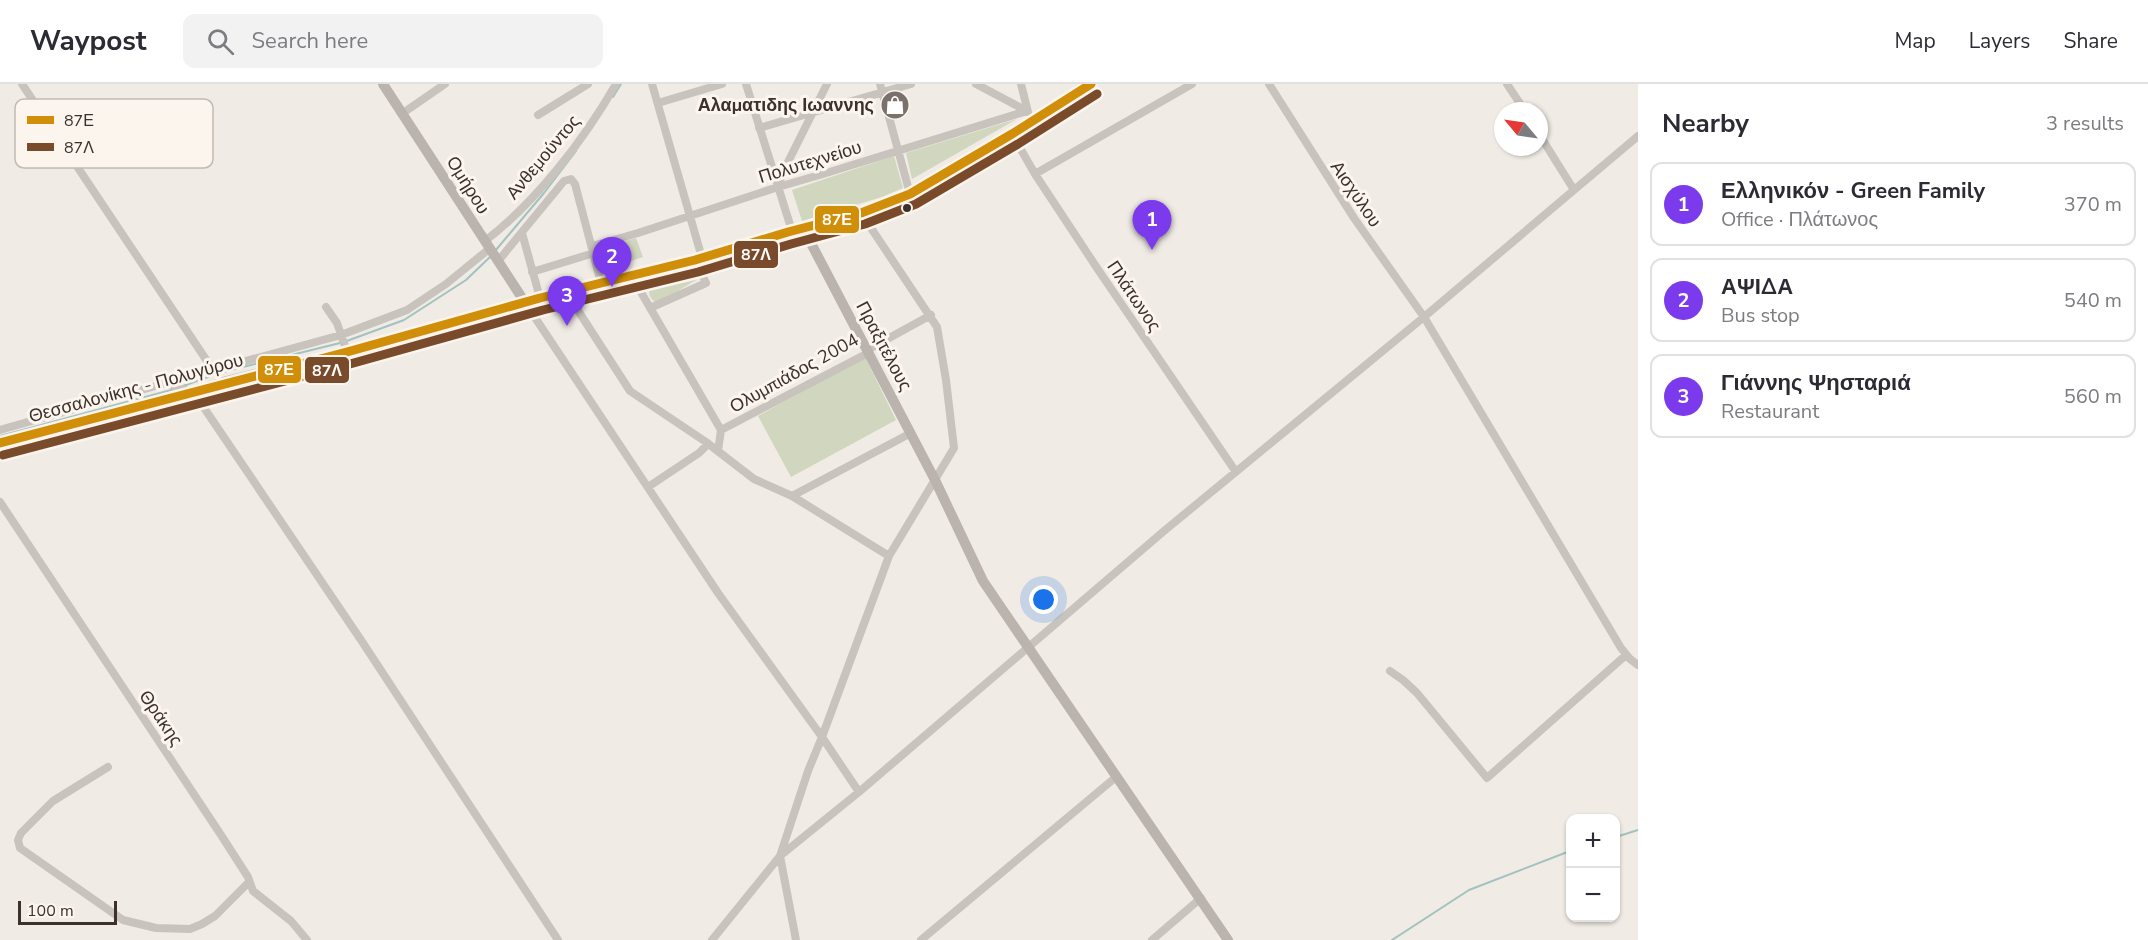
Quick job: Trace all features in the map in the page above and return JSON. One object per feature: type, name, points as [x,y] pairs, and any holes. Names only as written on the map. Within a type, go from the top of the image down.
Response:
[{"type":"main road","name":"Θεσσαλονίκης - Πολυγύρου","points":[[0,443],[347,352],[540,298],[698,259],[797,229],[861,213],[910,194],[1012,134],[1030,115],[1091,84]]},
{"type":"street","points":[[22,84],[32,99]]},
{"type":"street","name":"Ομήρου","points":[[383,84],[526,303]]},
{"type":"street","points":[[403,113],[446,84]]},
{"type":"street","points":[[538,115],[588,84]]},
{"type":"street","name":"Ανθεμούντος","points":[[0,430],[166,383],[186,374],[213,370],[341,335],[407,310],[446,284],[487,245],[562,162],[586,131],[616,84]]},
{"type":"street","points":[[650,308],[706,283],[652,84]]},
{"type":"street","points":[[658,103],[722,84]]},
{"type":"street","points":[[746,84],[778,187],[797,229]]},
{"type":"street","points":[[778,187],[783,172],[827,84]]},
{"type":"street","points":[[880,84],[910,194]]},
{"type":"street","points":[[759,128],[911,84]]},
{"type":"street","points":[[976,84],[1030,115]]},
{"type":"street","points":[[1021,84],[1030,115]]},
{"type":"street","points":[[1035,174],[1192,84]]},
{"type":"street","name":"Αισχύλου","points":[[1269,84],[1354,219],[1424,317],[1626,655],[1638,665]]},
{"type":"street","points":[[1507,84],[1519,102]]},
{"type":"street","name":"Πολυτεχνείου","points":[[532,272],[689,215],[899,150],[1030,115]]},
{"type":"street","name":"Πλάτωνος","points":[[1012,134],[1035,174],[1236,472]]},
{"type":"street","points":[[712,940],[780,856],[1638,136]]},
{"type":"street","points":[[1548,148],[1574,190]]},
{"type":"street","points":[[78,168],[213,370]]},
{"type":"street","name":"Ανθεμούντος","points":[[499,260],[564,181],[571,178],[575,184],[593,250]]},
{"type":"street","points":[[796,940],[780,856],[808,771],[889,556],[954,448],[937,327],[861,213]]},
{"type":"street","name":"Πραξιτέλους","points":[[797,229],[911,433],[978,572],[1228,940]]},
{"type":"street","points":[[522,233],[540,298]]},
{"type":"street","points":[[593,250],[601,283]]},
{"type":"street","points":[[631,275],[721,430]]},
{"type":"street","points":[[566,292],[630,391],[718,451],[754,479],[792,496],[889,556]]},
{"type":"street","points":[[526,303],[759,651],[859,792]]},
{"type":"street","points":[[326,307],[337,322],[347,352]]},
{"type":"street","name":"Ολυμπιάδος 2004","points":[[718,451],[721,430],[868,353],[871,348],[930,315]]},
{"type":"street","points":[[166,383],[194,393],[361,640],[558,940]]},
{"type":"street","points":[[792,496],[911,433]]},
{"type":"street","points":[[648,487],[699,453],[708,444]]},
{"type":"street","name":"Θράκης","points":[[0,502],[221,835],[248,877],[248,883],[256,894],[291,921],[307,940]]},
{"type":"street","points":[[1390,672],[1417,693],[1487,777],[1626,655]]},
{"type":"street","points":[[108,767],[53,801],[21,833],[18,840],[20,848],[123,920],[156,928],[190,929],[202,924],[215,916],[248,883]]},
{"type":"street","points":[[921,940],[1116,777]]},
{"type":"street","points":[[1152,940],[1201,898]]},
{"type":"green space","points":[[1017,119],[912,179],[906,153]]},
{"type":"green space","points":[[894,156],[903,188],[882,197],[802,221],[792,190]]},
{"type":"green space","points":[[636,238],[643,257],[602,271],[594,249]]},
{"type":"green space","points":[[692,268],[698,270],[701,277],[658,303],[652,299],[649,290],[651,279]]},
{"type":"green space","points":[[865,357],[896,420],[791,477],[758,416]]},
{"type":"waterway","points":[[613,97],[621,84]]},
{"type":"waterway","points":[[495,251],[576,151]]},
{"type":"waterway","points":[[183,386],[219,373],[344,342],[404,320],[466,280],[491,256]]},
{"type":"waterway","points":[[0,436],[175,389]]},
{"type":"waterway","points":[[1620,836],[1638,830]]},
{"type":"waterway","points":[[1392,940],[1469,890],[1566,853]]},
{"type":"transit line","name":"87Ε","points":[[0,443],[347,352],[540,298],[695,260],[861,213],[910,194],[1091,84]]},
{"type":"transit line","name":"87Λ","points":[[3,455],[350,364],[543,310],[698,272],[865,224],[916,204],[1097,94]]},
{"type":"place","name":"Αλαματιδης Ιωαννης","points":[[895,105]]},
{"type":"place","name":"Ελληνικόν - Green Family","points":[[1152,250]]},
{"type":"place","name":"ΑΨΙΔΑ","points":[[612,287]]},
{"type":"place","name":"Γιάννης Ψησταριά","points":[[567,326]]}]
